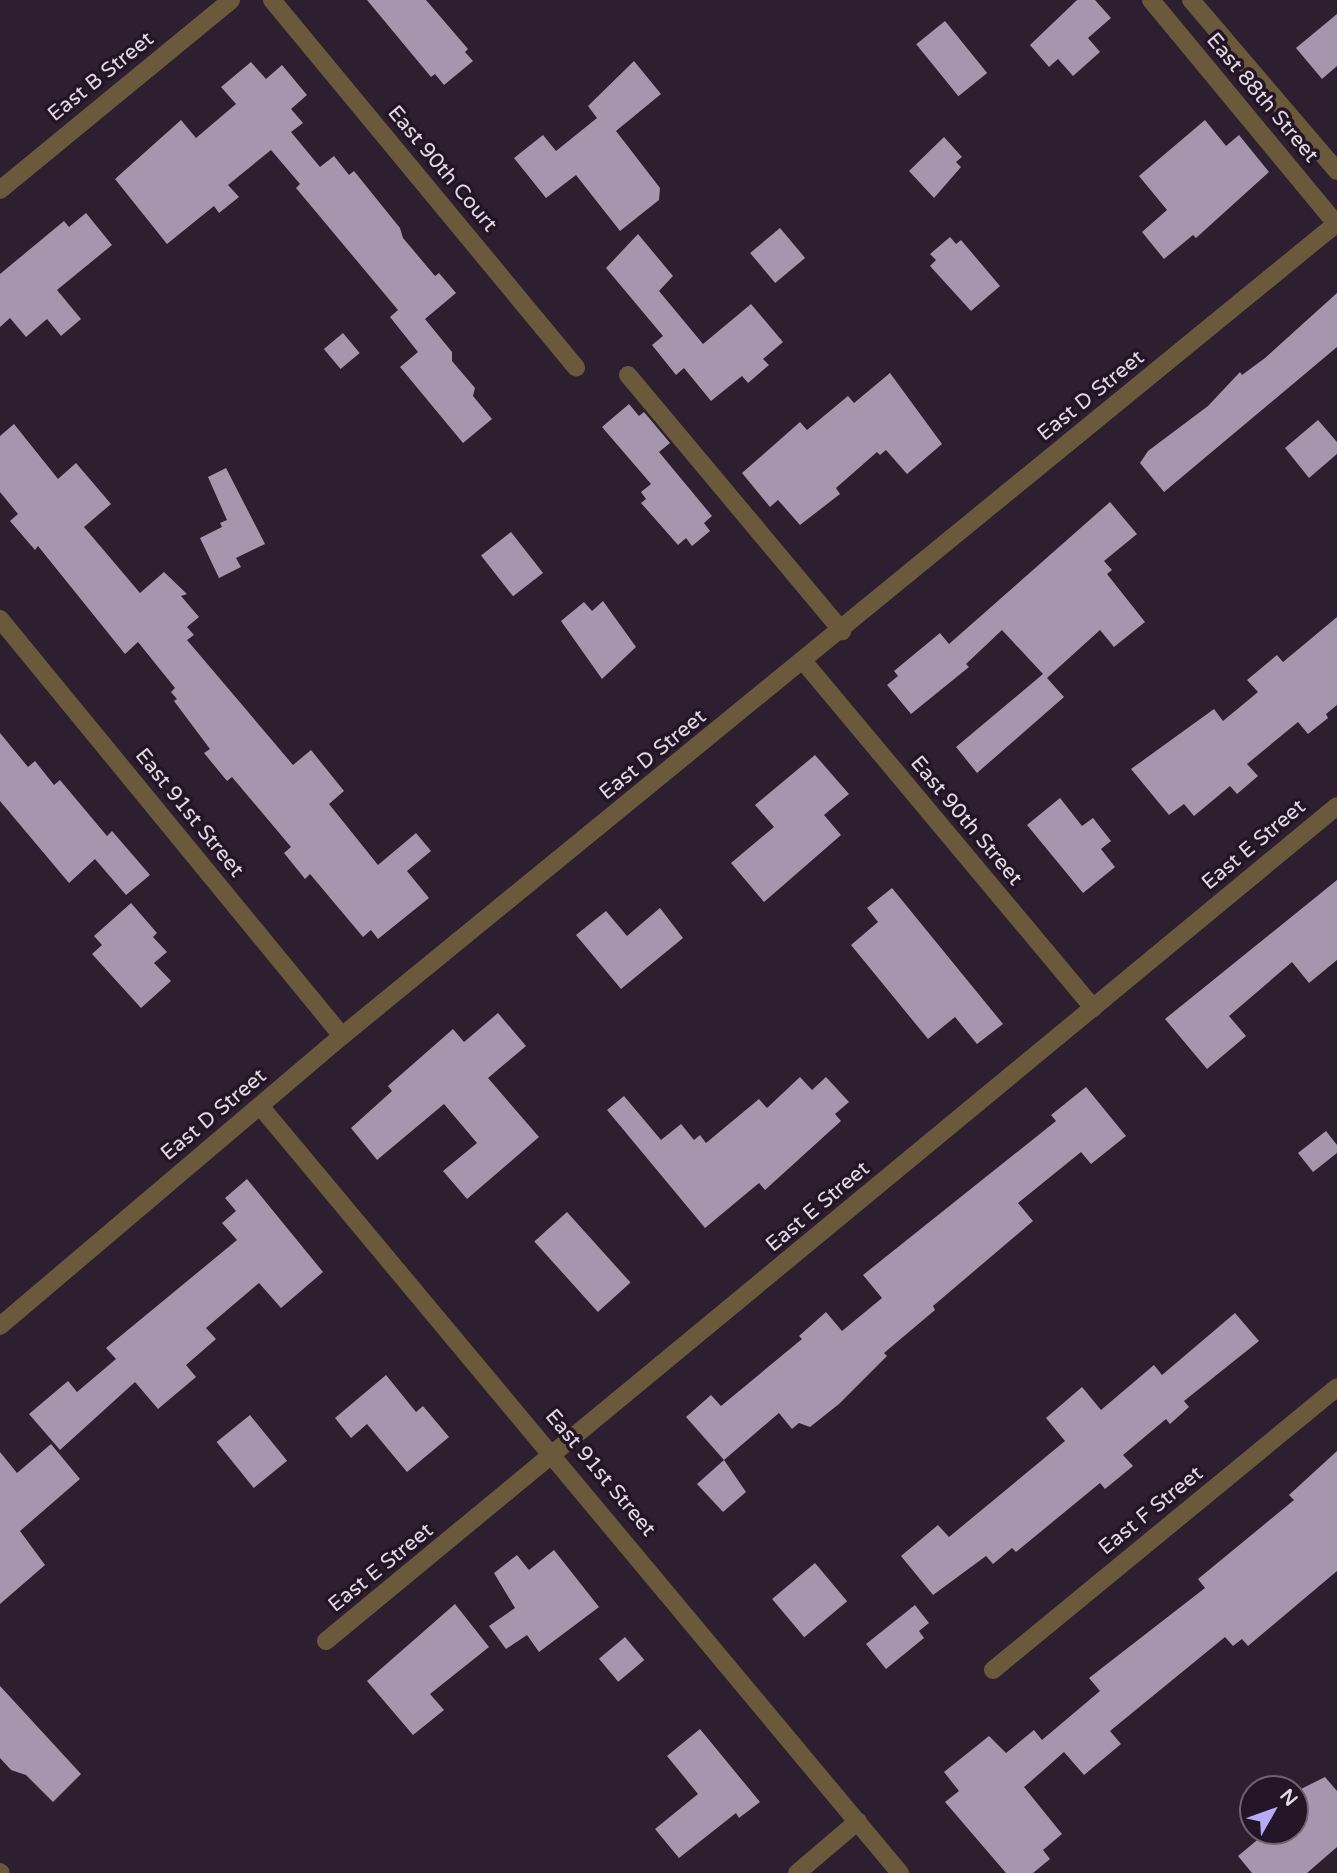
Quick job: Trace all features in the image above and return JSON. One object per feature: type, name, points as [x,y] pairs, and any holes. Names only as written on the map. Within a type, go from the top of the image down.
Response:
[{"type":"street","name":"East B Street","points":[[0,190],[231,0]]},
{"type":"street","name":"East 90th Court","points":[[272,0],[576,367]]},
{"type":"street","name":"East 88th Street","points":[[1151,0],[1337,224]]},
{"type":"street","points":[[1191,0],[1337,171]]},
{"type":"street","name":"East D Street","points":[[0,1326],[342,1036],[842,631],[1337,224]]},
{"type":"street","points":[[628,375],[842,631]]},
{"type":"street","name":"East 91st Street","points":[[0,619],[342,1036]]},
{"type":"street","name":"East 90th Street","points":[[804,662],[1093,1008]]},
{"type":"street","name":"East E Street","points":[[326,1641],[556,1455],[1337,806]]},
{"type":"street","name":"East 91st Street","points":[[260,1106],[556,1455],[900,1873]]},
{"type":"street","name":"East F Street","points":[[993,1670],[1337,1387]]},
{"type":"street","points":[[797,1873],[858,1821]]},
{"type":"building","points":[[367,0],[426,0],[468,49],[465,52],[473,61],[444,85],[435,74],[431,77]]},
{"type":"building","points":[[1077,0],[1095,0],[1111,18],[1088,38],[1100,52],[1073,76],[1058,59],[1049,67],[1030,45]]},
{"type":"building","points":[[1337,14],[1337,66],[1322,79],[1296,48]]},
{"type":"building","points":[[945,21],[987,73],[958,96],[916,44]]},
{"type":"building","points":[[634,61],[661,94],[616,131],[660,188],[659,200],[620,231],[576,175],[546,198],[514,158],[543,135],[556,151],[597,118],[588,106]]},
{"type":"building","points":[[251,62],[266,79],[282,65],[307,95],[291,109],[303,123],[291,132],[320,167],[334,156],[349,175],[354,171],[400,228],[403,238],[435,276],[439,273],[456,293],[425,319],[452,352],[452,361],[475,388],[473,396],[492,419],[463,443],[400,367],[418,352],[390,317],[398,310],[296,188],[300,184],[271,150],[228,185],[239,197],[219,213],[214,206],[167,244],[115,179],[181,120],[196,138],[236,104],[221,87]]},
{"type":"building","points":[[1205,120],[1226,146],[1239,135],[1269,172],[1196,238],[1193,235],[1164,259],[1142,232],[1167,210],[1139,176]]},
{"type":"building","points":[[944,137],[962,157],[956,162],[961,167],[934,198],[909,171]]},
{"type":"building","points":[[86,213],[112,245],[57,290],[81,319],[61,336],[47,319],[26,337],[10,318],[0,327],[0,274],[64,221],[69,227]]},
{"type":"building","points":[[780,228],[805,258],[775,283],[750,253]]},
{"type":"building","points":[[638,234],[673,276],[659,291],[703,344],[751,304],[783,342],[763,359],[769,365],[748,383],[742,376],[711,401],[684,368],[676,375],[652,345],[663,336],[606,268]]},
{"type":"building","points":[[950,237],[956,244],[961,240],[1000,286],[971,311],[930,266],[936,260],[930,254]]},
{"type":"building","points":[[1337,293],[1337,347],[1164,492],[1140,463],[1148,451],[1208,406],[1240,372],[1242,375],[1265,358]]},
{"type":"building","points":[[343,333],[360,353],[341,369],[324,349]]},
{"type":"building","points":[[890,373],[942,444],[907,474],[886,450],[880,455],[877,452],[836,488],[840,494],[800,525],[778,500],[770,507],[742,473],[800,422],[807,430],[848,396],[854,403]]},
{"type":"building","points":[[629,404],[639,416],[644,412],[670,443],[659,452],[712,516],[704,523],[710,531],[692,546],[686,538],[678,545],[641,503],[646,499],[641,492],[651,484],[602,427]]},
{"type":"building","points":[[1318,420],[1337,442],[1337,454],[1309,478],[1285,448]]},
{"type":"building","points":[[14,424],[58,479],[76,463],[111,504],[84,527],[140,593],[164,572],[187,594],[181,596],[199,617],[187,627],[194,635],[187,640],[293,765],[311,750],[344,791],[329,804],[378,865],[416,833],[431,851],[407,871],[429,898],[378,939],[371,930],[363,937],[310,874],[305,879],[284,853],[291,847],[232,777],[227,781],[204,753],[210,749],[174,701],[177,699],[171,692],[175,688],[138,642],[125,654],[38,546],[35,550],[10,521],[18,514],[0,492],[0,436]]},
{"type":"building","points":[[226,468],[265,544],[236,558],[241,567],[219,578],[200,538],[222,527],[220,523],[227,520],[208,477]]},
{"type":"building","points":[[1110,502],[1137,534],[1104,561],[1112,570],[1107,574],[1145,622],[1114,647],[1100,630],[1047,678],[1064,697],[977,773],[956,747],[1043,674],[1002,630],[966,664],[969,667],[911,714],[887,685],[898,676],[894,671],[940,633],[949,644]]},
{"type":"building","points":[[511,532],[543,573],[513,596],[481,555]]},
{"type":"building","points":[[603,601],[636,647],[602,679],[561,621],[584,602],[592,611]]},
{"type":"building","points":[[1337,617],[1337,705],[1326,714],[1328,718],[1308,734],[1298,722],[1247,764],[1258,776],[1237,794],[1230,786],[1194,816],[1184,804],[1169,815],[1131,769],[1214,709],[1223,721],[1258,692],[1247,680],[1277,655],[1283,662]]},
{"type":"building","points":[[0,733],[28,767],[35,761],[54,785],[60,780],[107,836],[112,831],[150,875],[126,895],[95,859],[69,883],[0,801]]},
{"type":"building","points":[[815,755],[849,794],[824,815],[841,835],[764,902],[731,863],[774,827],[755,805]]},
{"type":"building","points":[[1060,798],[1082,826],[1093,818],[1111,841],[1101,849],[1115,867],[1083,893],[1027,825]]},
{"type":"building","points":[[1337,880],[1337,960],[1309,983],[1292,962],[1229,1016],[1246,1036],[1207,1069],[1165,1019]]},
{"type":"building","points":[[892,888],[1003,1024],[977,1044],[955,1017],[928,1039],[851,945],[878,922],[867,908]]},
{"type":"building","points":[[131,903],[157,933],[153,937],[167,952],[154,963],[171,981],[141,1008],[92,954],[102,945],[94,936]]},
{"type":"building","points":[[660,908],[683,938],[621,989],[576,935],[606,911],[627,936]]},
{"type":"building","points":[[498,1013],[526,1046],[488,1078],[539,1137],[467,1199],[443,1171],[477,1143],[444,1104],[377,1160],[351,1128],[392,1091],[388,1086],[453,1029],[464,1042]]},
{"type":"building","points":[[800,1077],[812,1090],[826,1077],[849,1102],[835,1114],[841,1121],[765,1190],[759,1183],[705,1228],[607,1110],[624,1096],[661,1140],[681,1124],[694,1140],[700,1135],[706,1143],[759,1099],[767,1108]]},
{"type":"building","points":[[1086,1087],[1126,1136],[1091,1164],[1081,1152],[1018,1203],[1033,1221],[933,1306],[935,1310],[884,1353],[887,1356],[839,1404],[810,1427],[799,1423],[792,1429],[779,1413],[724,1460],[686,1417],[711,1395],[721,1406],[802,1339],[799,1336],[826,1312],[842,1331],[882,1298],[863,1275],[1056,1121],[1051,1115]]},
{"type":"building","points":[[1326,1131],[1337,1145],[1337,1153],[1313,1172],[1298,1153]]},
{"type":"building","points":[[247,1179],[323,1272],[281,1308],[259,1283],[206,1328],[216,1339],[186,1365],[196,1377],[158,1409],[135,1382],[60,1450],[29,1414],[68,1381],[77,1392],[116,1359],[106,1348],[237,1240],[222,1223],[236,1211],[225,1198]]},
{"type":"building","points":[[567,1212],[631,1283],[598,1312],[534,1241]]},
{"type":"building","points":[[1235,1313],[1259,1341],[1184,1401],[1189,1407],[1170,1424],[1166,1419],[1123,1455],[1133,1466],[1105,1489],[1100,1483],[1016,1552],[1012,1548],[993,1564],[986,1556],[933,1595],[901,1556],[938,1525],[949,1537],[1065,1441],[1046,1418],[1082,1387],[1101,1410],[1154,1365],[1162,1375]]},
{"type":"building","points":[[386,1375],[416,1412],[423,1406],[449,1437],[407,1472],[367,1424],[351,1438],[335,1418]]},
{"type":"building","points":[[250,1415],[287,1461],[254,1488],[217,1442]]},
{"type":"building","points":[[51,1444],[80,1479],[20,1531],[45,1565],[0,1604],[0,1452],[17,1473]]},
{"type":"building","points":[[1337,1451],[1337,1571],[1248,1646],[1242,1639],[1233,1646],[1225,1637],[1110,1731],[1121,1744],[1084,1775],[1064,1752],[1024,1787],[1062,1834],[1043,1850],[1050,1859],[1033,1873],[1006,1873],[945,1802],[959,1791],[944,1772],[989,1736],[1006,1753],[1034,1730],[1042,1740],[1100,1691],[1089,1678],[1205,1588],[1198,1579],[1294,1500],[1289,1495]]},
{"type":"building","points":[[724,1460],[746,1492],[723,1512],[697,1484]]},
{"type":"building","points":[[554,1550],[599,1607],[539,1652],[527,1635],[506,1649],[489,1626],[515,1608],[494,1573],[517,1555],[529,1570]]},
{"type":"building","points":[[815,1563],[847,1601],[804,1637],[772,1599]]},
{"type":"building","points":[[455,1604],[489,1647],[430,1694],[444,1710],[413,1735],[367,1681]]},
{"type":"building","points":[[915,1605],[929,1623],[919,1631],[924,1638],[886,1669],[866,1644]]},
{"type":"building","points":[[625,1637],[644,1660],[618,1682],[599,1659]]},
{"type":"building","points":[[0,1686],[81,1774],[53,1802],[26,1775],[11,1770],[0,1758]]},
{"type":"building","points":[[700,1729],[760,1802],[739,1818],[736,1813],[679,1858],[655,1829],[698,1794],[667,1756]]},
{"type":"building","points":[[1325,1777],[1337,1791],[1337,1847],[1307,1873],[1252,1873],[1238,1856],[1251,1845],[1309,1845],[1309,1785]]}]
